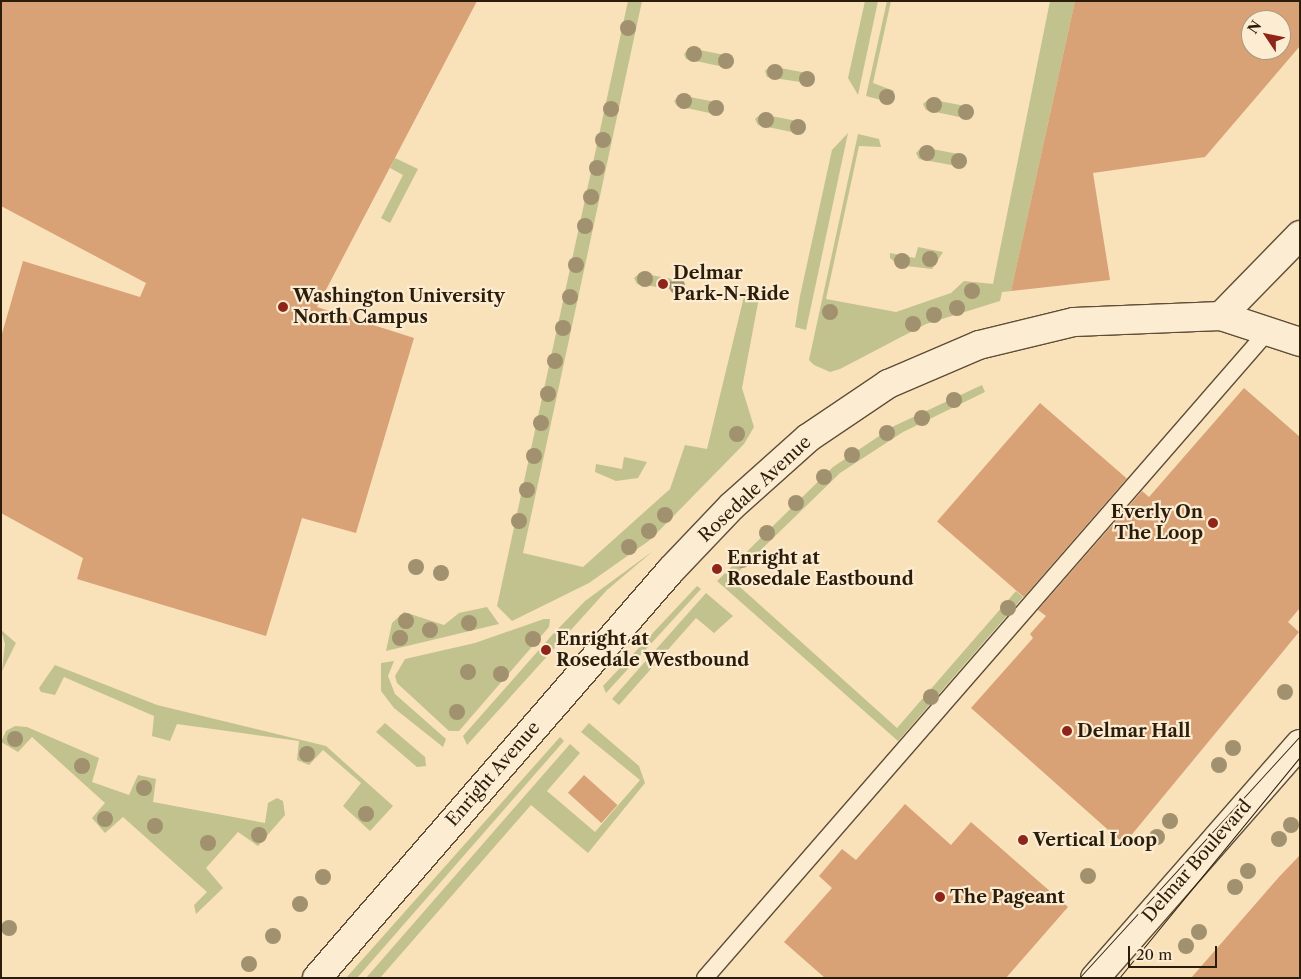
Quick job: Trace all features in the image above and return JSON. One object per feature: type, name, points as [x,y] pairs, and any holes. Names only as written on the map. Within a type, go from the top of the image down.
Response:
[{"type":"street","points":[[1221,316],[1300,235]]},
{"type":"street","name":"Rosedale Avenue","points":[[671,570],[732,506],[808,438],[888,384],[933,363],[979,345],[1074,322],[1221,316],[1300,342]]},
{"type":"street","name":"Enright Avenue","points":[[317,978],[671,570]]},
{"type":"street","name":"Delmar Boulevard","points":[[1095,978],[1300,744]]},
{"type":"lane","points":[[705,978],[1268,331]]},
{"type":"green space","points":[[628,1],[642,1],[523,553],[583,567],[670,489],[685,445],[707,449],[747,284],[761,287],[742,388],[754,427],[744,444],[650,540],[589,583],[512,621],[497,606]]},
{"type":"green space","points":[[865,1],[878,1],[858,95],[848,78]]},
{"type":"green space","points":[[887,1],[891,1],[873,83],[894,91],[891,99],[885,101],[866,96]]},
{"type":"green space","points":[[1050,1],[1075,1],[1011,291],[1002,292],[1000,301],[926,324],[840,369],[830,372],[814,365],[809,360],[858,134],[879,139],[881,147],[859,146],[826,299],[896,312],[951,293],[964,281],[993,284]]},
{"type":"green space","points":[[689,48],[730,56],[734,63],[729,68],[686,59],[684,54]]},
{"type":"green space","points":[[770,66],[812,74],[814,84],[767,77],[765,71]]},
{"type":"green space","points":[[679,95],[721,103],[724,110],[719,115],[677,106],[674,101]]},
{"type":"green space","points":[[929,99],[970,107],[974,113],[969,119],[926,110],[923,104]]},
{"type":"green space","points":[[761,114],[802,122],[806,128],[801,134],[758,125],[755,119]]},
{"type":"green space","points":[[848,133],[806,330],[795,327],[800,296],[832,150]]},
{"type":"green space","points":[[922,147],[963,155],[967,162],[962,167],[919,159],[916,153]]},
{"type":"green space","points":[[395,158],[418,169],[390,223],[381,218],[403,175],[390,168]]},
{"type":"green space","points":[[918,247],[943,252],[932,269],[898,265],[890,258],[890,253],[915,258]]},
{"type":"green space","points":[[640,273],[682,281],[684,291],[637,284],[634,278]]},
{"type":"green space","points":[[982,385],[985,392],[903,432],[840,473],[731,579],[897,728],[1016,591],[1023,597],[898,741],[717,581],[833,467],[894,426]]},
{"type":"green space","points":[[624,457],[647,462],[638,478],[616,481],[595,472],[596,464],[622,469]]},
{"type":"green space","points":[[653,551],[607,590],[467,745],[463,736],[553,634],[585,601]]},
{"type":"green space","points":[[697,586],[701,589],[606,693],[603,686]]},
{"type":"green space","points":[[706,593],[733,616],[714,633],[696,618],[619,705],[612,699]]},
{"type":"green space","points":[[487,607],[499,624],[386,651],[392,623],[404,612],[444,625],[459,613]]},
{"type":"green space","points":[[544,619],[550,619],[549,627],[459,731],[449,731],[397,683],[395,676],[405,659],[475,643]]},
{"type":"green space","points":[[1,630],[16,643],[2,671],[5,644]]},
{"type":"green space","points":[[394,661],[388,676],[395,694],[446,739],[443,747],[394,708],[381,691],[381,663]]},
{"type":"green space","points":[[55,665],[157,705],[326,746],[393,806],[370,831],[343,806],[361,783],[323,750],[309,765],[297,760],[299,741],[177,724],[170,741],[152,736],[154,716],[64,677],[55,695],[41,692],[39,688]]},
{"type":"green space","points":[[385,723],[425,757],[426,766],[417,767],[376,732]]},
{"type":"green space","points":[[589,723],[639,766],[645,783],[588,853],[531,805],[380,978],[366,978],[570,744],[580,753],[547,791],[595,832],[640,780],[581,732]]},
{"type":"green space","points":[[15,726],[27,727],[99,758],[92,782],[129,795],[138,775],[156,779],[153,802],[265,823],[268,803],[277,798],[283,801],[285,815],[258,846],[238,832],[206,868],[223,888],[196,914],[194,905],[207,892],[123,817],[105,833],[92,818],[105,803],[32,737],[18,752],[1,742],[6,731]]},
{"type":"green space","points":[[560,737],[564,741],[357,978],[346,978]]},
{"type":"building","name":"Washington University North Campus","points":[[1,1],[477,1],[317,307],[414,338],[356,533],[302,518],[266,636],[77,579],[83,558],[1,513],[1,337],[23,261],[140,297],[146,283],[1,206]]},
{"type":"building","points":[[1075,1],[1300,1],[1300,46],[1291,57],[1291,10],[1241,10],[1241,60],[1288,60],[1205,157],[1093,173],[1110,280],[1011,291]]},
{"type":"building","name":"Everly On The Loop","points":[[1244,388],[1300,437],[1300,608],[1288,622],[1299,632],[1124,844],[971,708],[1033,638],[1030,634],[1046,616],[1038,610],[1142,491],[1149,497]]},
{"type":"building","points":[[1040,403],[1127,478],[1024,597],[937,521]]},
{"type":"building","points":[[584,775],[617,805],[601,823],[568,793]]},
{"type":"building","name":"The Pageant","points":[[905,804],[951,845],[971,822],[1068,907],[1006,978],[825,978],[784,942],[832,888],[819,876],[842,849],[856,860]]},
{"type":"building","points":[[1300,855],[1300,978],[1191,978],[1279,877]]},
{"type":"tram line","points":[[1079,978],[1300,736]]},
{"type":"tram line","points":[[1119,978],[1300,757]]},
{"type":"place","name":"Delmar Park-N-Ride","points":[[663,284]]},
{"type":"place","name":"Washington University North Campus","points":[[283,307]]},
{"type":"place","name":"Everly On The Loop","points":[[1213,523]]},
{"type":"place","name":"Enright at Rosedale Eastbound","points":[[717,569]]},
{"type":"place","name":"Enright at Rosedale Westbound","points":[[546,650]]},
{"type":"place","name":"Delmar Hall","points":[[1067,731]]},
{"type":"place","name":"Vertical Loop","points":[[1023,840]]},
{"type":"place","name":"The Pageant","points":[[940,897]]}]
